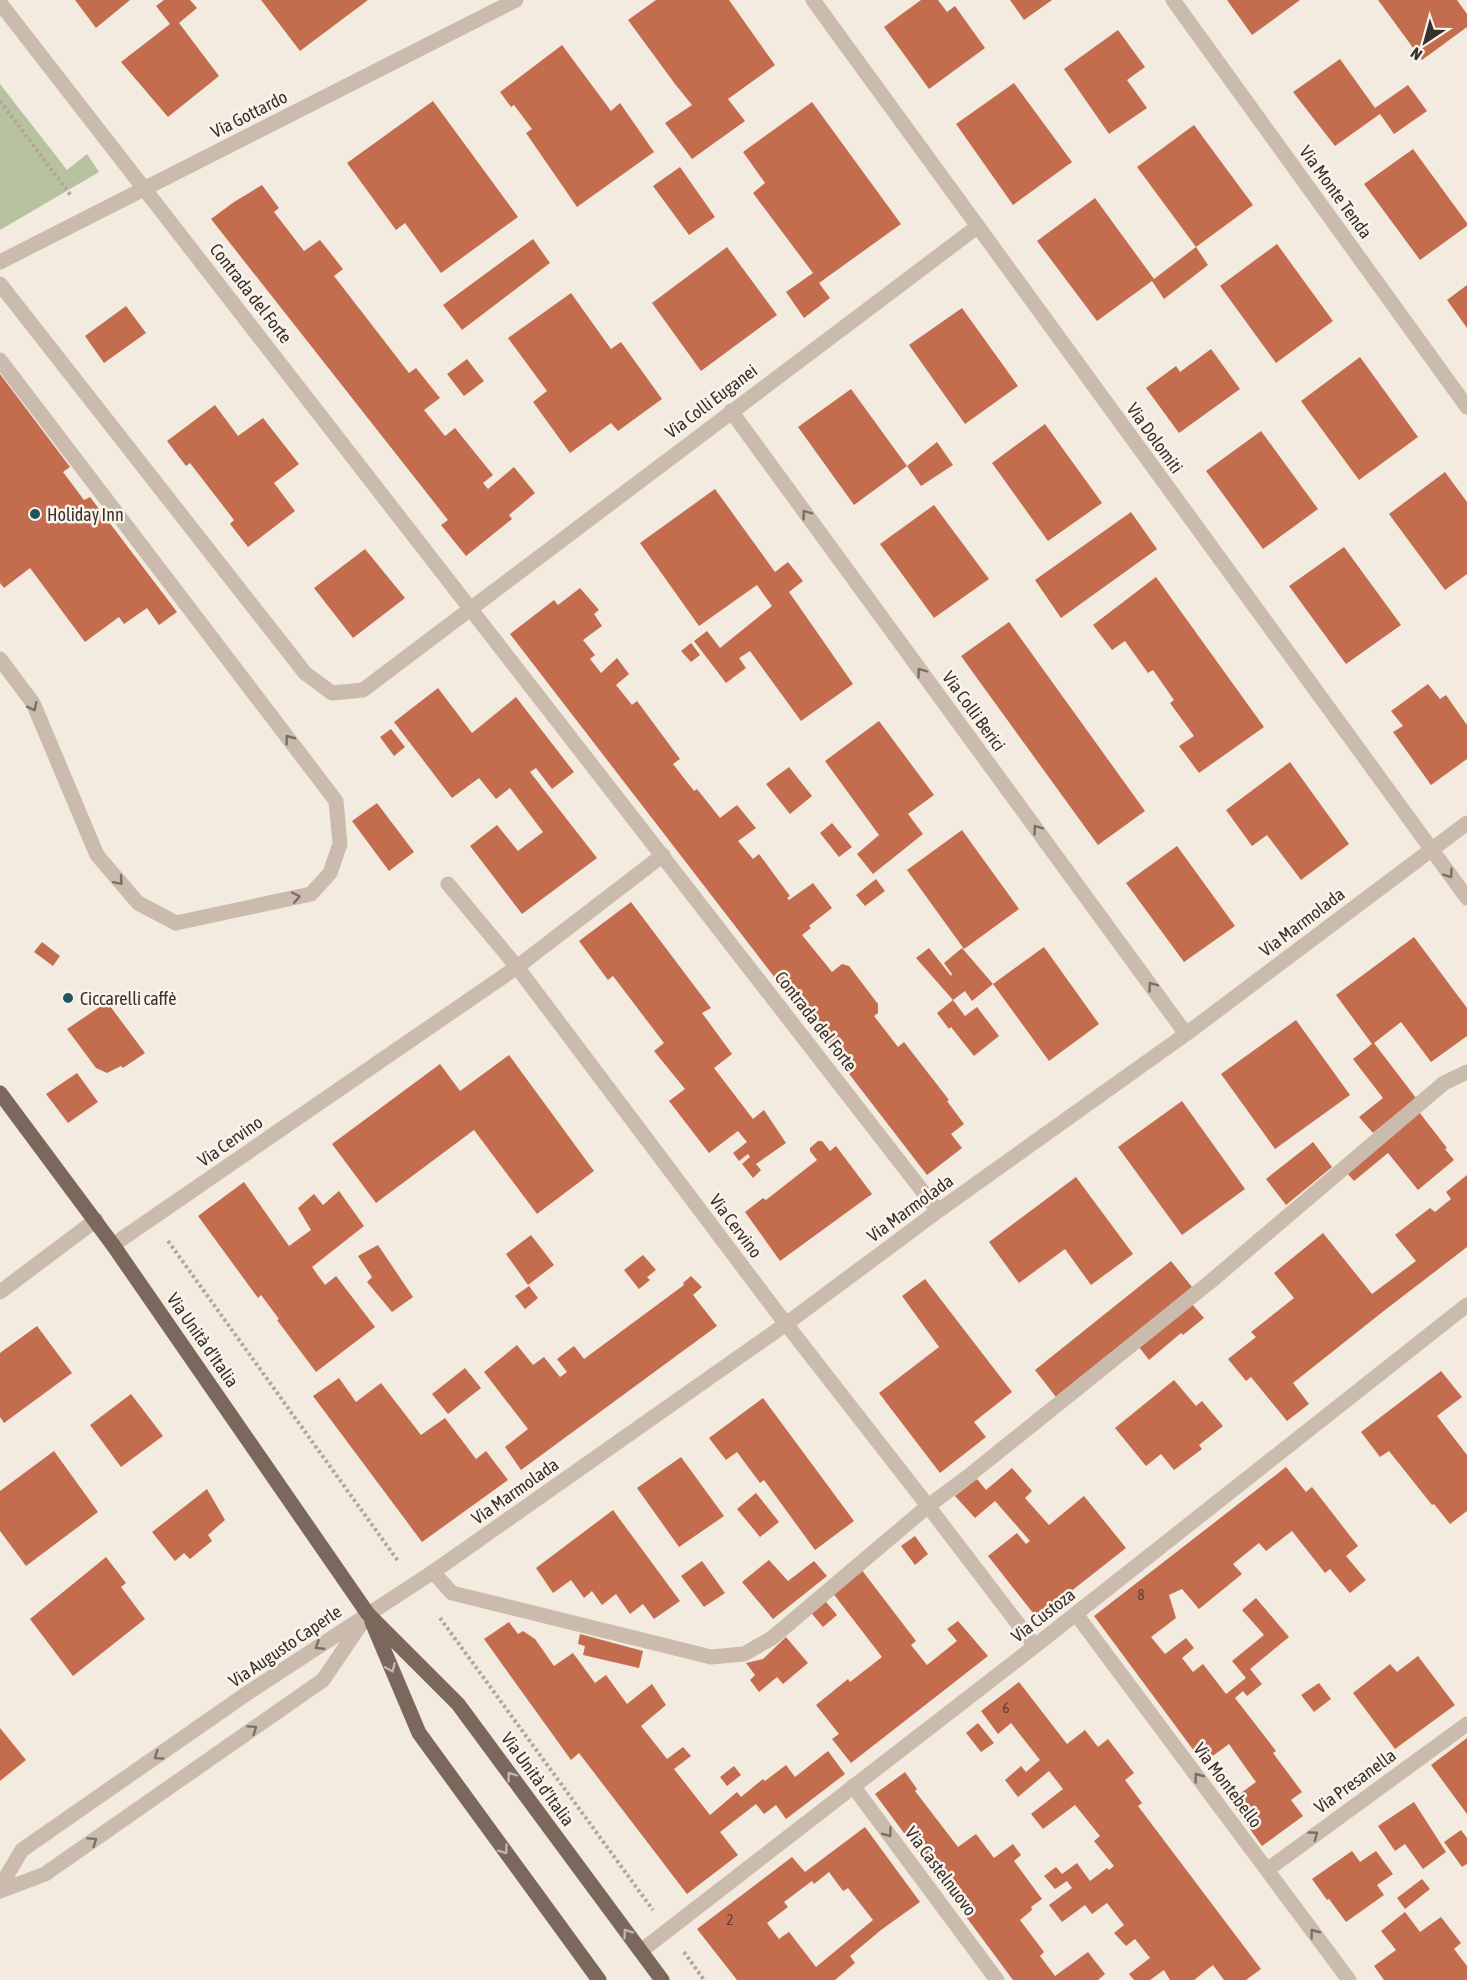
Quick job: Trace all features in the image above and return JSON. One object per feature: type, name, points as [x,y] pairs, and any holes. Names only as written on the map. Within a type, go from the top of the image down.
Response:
[{"type":"main road","name":"Via Unità d'Italia","points":[[0,1092],[113,1245],[368,1614],[458,1704],[662,1980]]},
{"type":"main road","name":"Via Unità d'Italia","points":[[368,1614],[419,1733],[598,1980]]},
{"type":"street","name":"Via Gottardo","points":[[0,262],[516,0]]},
{"type":"street","name":"Via Dolomiti","points":[[813,0],[1467,898]]},
{"type":"street","name":"Via Monte Tenda","points":[[1173,0],[1467,407]]},
{"type":"street","name":"Contrada del Forte","points":[[0,3],[938,1211]]},
{"type":"street","name":"Via Colli Euganei","points":[[470,608],[977,227]]},
{"type":"street","points":[[0,284],[305,673],[332,693],[363,690],[470,608]]},
{"type":"street","points":[[0,360],[336,801],[340,844],[330,873],[311,894],[176,923],[138,903],[97,855],[33,704],[0,659]]},
{"type":"street","name":"Via Colli Berici","points":[[731,411],[1186,1034]]},
{"type":"street","name":"Via Marmolada","points":[[368,1614],[433,1572],[786,1324],[938,1211],[1186,1034],[1467,823]]},
{"type":"street","points":[[517,967],[663,855]]},
{"type":"street","name":"Via Cervino","points":[[448,884],[517,967],[786,1324],[1035,1646]]},
{"type":"street","name":"Via Cervino","points":[[113,1245],[517,967]]},
{"type":"street","points":[[433,1572],[452,1593],[711,1657],[744,1654],[772,1638],[928,1506],[1210,1282],[1444,1083],[1467,1072]]},
{"type":"street","points":[[0,1292],[96,1221]]},
{"type":"street","name":"Via Custoza","points":[[641,1951],[1076,1614],[1467,1305]]},
{"type":"street","name":"Via Augusto Caperle","points":[[0,1889],[45,1874],[323,1680],[368,1614]]},
{"type":"street","name":"Via Augusto Caperle","points":[[0,1889],[22,1850],[249,1692],[368,1614]]},
{"type":"street","name":"Via Montebello","points":[[1076,1614],[1349,1980]]},
{"type":"street","name":"Via Presanella","points":[[1267,1870],[1467,1724]]},
{"type":"street","name":"Via Castelnuovo","points":[[853,1786],[997,1980]]},
{"type":"path","points":[[0,101],[87,218]]},
{"type":"path","points":[[152,1218],[398,1561]]},
{"type":"path","points":[[437,1613],[704,1980]]},
{"type":"green space","points":[[0,84],[67,170],[87,154],[99,172],[0,230]]},
{"type":"building","points":[[75,0],[130,0],[96,28]]},
{"type":"building","points":[[164,0],[190,0],[197,8],[179,23],[219,76],[168,117],[121,62],[170,24],[156,6]]},
{"type":"building","points":[[261,0],[368,0],[300,51]]},
{"type":"building","points":[[656,0],[729,0],[775,65],[728,99],[745,121],[692,159],[665,123],[692,105],[628,20]]},
{"type":"building","points":[[921,0],[938,0],[947,12],[955,6],[985,48],[929,89],[884,27]]},
{"type":"building","points":[[1010,0],[1052,0],[1024,20]]},
{"type":"building","points":[[1227,0],[1300,0],[1252,35]]},
{"type":"building","points":[[1378,0],[1457,0],[1467,14],[1467,27],[1422,60]]},
{"type":"building","points":[[1118,30],[1145,67],[1127,80],[1147,108],[1109,134],[1064,69]]},
{"type":"building","points":[[562,45],[611,111],[620,103],[654,152],[577,207],[526,133],[532,129],[514,105],[511,107],[500,92]]},
{"type":"building","points":[[1340,59],[1375,108],[1408,85],[1427,111],[1394,134],[1380,114],[1335,146],[1293,92]]},
{"type":"building","points":[[1014,83],[1072,162],[1013,205],[956,124]]},
{"type":"building","points":[[433,101],[518,217],[441,273],[405,223],[396,230],[347,163]]},
{"type":"building","points":[[812,102],[901,224],[819,283],[830,298],[804,318],[786,292],[813,273],[753,193],[765,183],[743,152]]},
{"type":"building","points":[[1194,125],[1253,205],[1196,247],[1137,167]]},
{"type":"building","points":[[1413,149],[1467,223],[1467,226],[1420,260],[1364,184]]},
{"type":"building","points":[[680,167],[715,217],[689,235],[653,186]]},
{"type":"building","points":[[262,185],[279,208],[274,212],[304,251],[320,240],[343,269],[334,276],[409,373],[416,368],[440,398],[424,410],[445,436],[455,428],[493,475],[483,483],[488,489],[514,467],[535,493],[509,515],[512,519],[466,556],[441,525],[448,520],[211,219]]},
{"type":"building","points":[[1095,198],[1154,279],[1196,247],[1208,265],[1164,299],[1152,281],[1097,321],[1037,241]]},
{"type":"building","points":[[533,239],[550,263],[462,330],[443,305]]},
{"type":"building","points":[[1277,244],[1333,321],[1276,363],[1220,286]]},
{"type":"building","points":[[727,247],[777,315],[701,371],[652,303]]},
{"type":"building","points":[[1467,285],[1467,328],[1447,300]]},
{"type":"building","points":[[571,293],[611,349],[621,342],[662,399],[618,431],[611,423],[570,453],[533,402],[547,391],[508,338]]},
{"type":"building","points":[[126,306],[146,333],[104,363],[85,336]]},
{"type":"building","points":[[962,308],[1018,386],[965,424],[909,345]]},
{"type":"building","points":[[1211,349],[1240,389],[1179,433],[1146,388],[1176,366],[1180,372]]},
{"type":"building","points":[[1360,357],[1418,437],[1359,480],[1301,401]]},
{"type":"building","points":[[467,359],[484,381],[464,396],[447,374]]},
{"type":"building","points":[[0,374],[70,467],[63,472],[84,500],[90,497],[177,612],[159,625],[147,608],[124,624],[119,617],[85,642],[30,568],[4,588],[0,583]]},
{"type":"building","points":[[851,389],[907,466],[854,505],[798,427]]},
{"type":"building","points":[[215,405],[238,436],[263,418],[299,464],[274,483],[295,511],[248,547],[230,524],[234,520],[190,463],[186,466],[167,441]]},
{"type":"building","points":[[1045,424],[1102,503],[1048,541],[992,463]]},
{"type":"building","points":[[1261,431],[1318,509],[1263,549],[1206,471]]},
{"type":"building","points":[[937,442],[953,465],[921,486],[907,466]]},
{"type":"building","points":[[1445,472],[1467,502],[1467,574],[1445,590],[1389,514]]},
{"type":"building","points":[[715,489],[775,572],[788,562],[803,581],[789,592],[853,684],[801,721],[750,651],[739,658],[746,668],[726,683],[694,641],[707,631],[720,648],[772,606],[757,585],[699,626],[640,543]]},
{"type":"building","points":[[934,505],[989,579],[934,618],[880,544]]},
{"type":"building","points":[[1131,512],[1157,549],[1061,618],[1035,580]]},
{"type":"building","points":[[1344,547],[1401,625],[1346,664],[1289,586]]},
{"type":"building","points":[[365,549],[405,598],[353,638],[314,588]]},
{"type":"building","points":[[1156,577],[1264,727],[1199,773],[1179,746],[1194,736],[1170,703],[1174,700],[1153,670],[1148,673],[1125,641],[1112,650],[1093,625]]},
{"type":"building","points":[[580,588],[599,610],[594,614],[602,626],[583,640],[595,655],[590,659],[601,673],[617,658],[629,674],[616,685],[632,705],[637,701],[680,759],[673,764],[694,791],[697,789],[720,818],[737,805],[756,828],[738,841],[753,859],[759,854],[790,896],[787,898],[789,900],[813,883],[832,908],[809,926],[811,928],[802,935],[832,972],[842,964],[849,966],[878,1004],[878,1013],[874,1016],[898,1047],[904,1042],[949,1100],[947,1101],[964,1124],[951,1134],[962,1148],[927,1175],[510,634],[554,600],[558,605]]},
{"type":"building","points":[[1009,622],[1145,811],[1098,845],[961,656]]},
{"type":"building","points":[[691,643],[700,655],[691,662],[681,651]]},
{"type":"building","points":[[1428,684],[1440,699],[1446,695],[1467,725],[1467,759],[1431,785],[1393,732],[1403,726],[1391,711]]},
{"type":"building","points":[[438,688],[472,733],[516,697],[574,772],[552,789],[536,768],[530,772],[597,858],[522,914],[470,846],[497,825],[518,851],[543,832],[510,788],[496,799],[479,778],[452,798],[394,722]]},
{"type":"building","points":[[879,721],[934,795],[908,814],[923,834],[873,874],[857,854],[879,835],[825,761]]},
{"type":"building","points":[[391,729],[405,747],[394,756],[380,737]]},
{"type":"building","points":[[1290,762],[1349,844],[1301,880],[1267,835],[1252,846],[1226,810]]},
{"type":"building","points":[[789,767],[812,796],[790,814],[766,784]]},
{"type":"building","points":[[377,803],[414,852],[389,871],[352,821]]},
{"type":"building","points":[[832,823],[852,847],[839,857],[820,833]]},
{"type":"building","points":[[962,830],[1019,909],[964,949],[907,870]]},
{"type":"building","points":[[1177,846],[1235,926],[1184,962],[1126,883]]},
{"type":"building","points":[[876,879],[885,891],[865,906],[856,895]]},
{"type":"building","points":[[631,902],[711,1008],[702,1013],[732,1054],[714,1068],[753,1119],[764,1110],[786,1143],[756,1164],[761,1170],[753,1178],[742,1164],[750,1157],[748,1154],[739,1161],[733,1153],[747,1142],[738,1131],[709,1153],[669,1101],[685,1089],[654,1051],[664,1043],[613,976],[608,980],[579,941]]},
{"type":"building","points":[[1414,937],[1467,1008],[1467,1036],[1431,1062],[1401,1022],[1374,1043],[1416,1098],[1373,1133],[1359,1117],[1383,1098],[1353,1059],[1372,1044],[1336,995]]},
{"type":"building","points":[[42,942],[60,956],[53,966],[34,952]]},
{"type":"building","points":[[1044,947],[1099,1024],[1049,1061],[993,984]]},
{"type":"building","points":[[929,948],[951,976],[952,974],[944,963],[962,948],[993,984],[972,1001],[965,991],[953,1000],[916,958]]},
{"type":"building","points":[[953,1000],[965,1016],[977,1007],[999,1036],[974,1056],[937,1013]]},
{"type":"building","points":[[107,1002],[145,1053],[123,1068],[121,1066],[107,1073],[96,1068],[67,1029]]},
{"type":"building","points":[[1296,1020],[1350,1095],[1275,1149],[1221,1074]]},
{"type":"building","points":[[509,1055],[594,1171],[537,1214],[474,1130],[376,1203],[332,1144],[440,1064],[460,1091]]},
{"type":"building","points":[[77,1073],[98,1102],[68,1123],[46,1094]]},
{"type":"building","points":[[1182,1101],[1245,1189],[1182,1235],[1118,1147]]},
{"type":"building","points":[[1419,1112],[1454,1160],[1418,1190],[1388,1153],[1354,1181],[1346,1172]]},
{"type":"building","points":[[818,1141],[822,1141],[830,1151],[836,1146],[872,1194],[780,1261],[745,1212],[763,1198],[766,1200],[817,1160],[810,1148]]},
{"type":"building","points":[[1313,1142],[1332,1167],[1286,1205],[1266,1179]]},
{"type":"building","points":[[1467,1175],[1467,1247],[1293,1383],[1309,1404],[1287,1421],[1251,1377],[1246,1381],[1228,1359],[1256,1337],[1251,1332],[1294,1298],[1274,1273],[1323,1233],[1372,1294],[1416,1261],[1395,1235],[1430,1208],[1435,1212],[1451,1199],[1446,1192]]},
{"type":"building","points":[[1076,1177],[1133,1254],[1091,1285],[1065,1249],[1019,1283],[989,1242]]},
{"type":"building","points":[[244,1182],[289,1246],[311,1230],[298,1208],[314,1194],[323,1205],[339,1191],[364,1226],[312,1267],[325,1285],[336,1276],[375,1327],[316,1372],[261,1295],[258,1298],[198,1216]]},
{"type":"building","points":[[531,1235],[554,1265],[528,1285],[506,1254]]},
{"type":"building","points":[[378,1245],[413,1297],[392,1312],[367,1282],[372,1277],[358,1256]]},
{"type":"building","points":[[643,1255],[656,1270],[647,1277],[650,1280],[639,1289],[624,1270]]},
{"type":"building","points":[[1171,1261],[1192,1287],[1056,1397],[1035,1370]]},
{"type":"building","points":[[691,1276],[702,1287],[693,1295],[717,1326],[521,1470],[505,1447],[528,1429],[484,1372],[517,1345],[533,1365],[544,1357],[560,1377],[567,1372],[557,1359],[574,1346],[584,1359],[684,1285],[683,1283]]},
{"type":"building","points":[[925,1279],[1012,1392],[974,1422],[986,1437],[940,1473],[879,1393],[939,1347],[902,1296]]},
{"type":"building","points":[[529,1286],[538,1298],[525,1309],[515,1296]]},
{"type":"building","points":[[1192,1304],[1204,1318],[1183,1335],[1181,1333],[1149,1360],[1139,1347]]},
{"type":"building","points":[[37,1326],[72,1373],[4,1423],[0,1417],[0,1353]]},
{"type":"building","points":[[465,1368],[481,1388],[448,1414],[432,1394]]},
{"type":"building","points":[[1441,1371],[1462,1397],[1437,1416],[1467,1455],[1467,1511],[1450,1524],[1389,1451],[1380,1457],[1361,1432]]},
{"type":"building","points":[[339,1378],[356,1402],[381,1383],[421,1435],[445,1418],[476,1459],[486,1451],[508,1480],[422,1542],[313,1396]]},
{"type":"building","points":[[1174,1380],[1196,1406],[1202,1401],[1223,1426],[1199,1445],[1202,1449],[1174,1470],[1161,1454],[1146,1466],[1115,1428]]},
{"type":"building","points":[[131,1394],[163,1436],[121,1467],[90,1425]]},
{"type":"building","points":[[763,1398],[854,1521],[815,1550],[764,1480],[760,1483],[737,1452],[726,1460],[709,1438]]},
{"type":"building","points":[[54,1451],[98,1512],[26,1566],[0,1531],[0,1491]]},
{"type":"building","points":[[681,1457],[724,1516],[679,1547],[637,1488]]},
{"type":"building","points":[[1286,1467],[1306,1492],[1312,1487],[1358,1546],[1346,1556],[1366,1580],[1350,1593],[1330,1569],[1325,1573],[1292,1531],[1266,1551],[1259,1543],[1233,1564],[1242,1574],[1199,1609],[1182,1589],[1169,1595],[1176,1618],[1151,1637],[1165,1654],[1186,1638],[1194,1648],[1182,1658],[1193,1672],[1203,1664],[1226,1694],[1246,1678],[1232,1661],[1264,1635],[1242,1610],[1256,1598],[1289,1637],[1250,1669],[1262,1684],[1247,1696],[1243,1691],[1235,1698],[1276,1751],[1273,1753],[1302,1792],[1291,1800],[1303,1816],[1262,1846],[1230,1801],[1256,1782],[1229,1744],[1203,1763],[1094,1616]]},
{"type":"building","points":[[1012,1468],[1032,1491],[1025,1498],[1049,1525],[1084,1496],[1126,1548],[1037,1618],[988,1556],[1017,1533],[1026,1544],[1030,1541],[995,1501],[975,1518],[955,1496],[977,1479],[986,1490]]},
{"type":"building","points":[[207,1489],[225,1520],[208,1535],[212,1541],[190,1559],[184,1553],[175,1561],[152,1532]]},
{"type":"building","points":[[756,1493],[779,1522],[760,1537],[737,1509]]},
{"type":"building","points":[[613,1510],[680,1601],[654,1619],[643,1604],[630,1614],[616,1594],[602,1605],[592,1591],[584,1598],[571,1580],[553,1593],[536,1568]]},
{"type":"building","points":[[915,1536],[928,1554],[915,1565],[901,1546]]},
{"type":"building","points":[[106,1557],[126,1583],[121,1587],[145,1619],[73,1676],[30,1619]]},
{"type":"building","points":[[769,1560],[788,1581],[814,1561],[827,1576],[773,1619],[742,1582]]},
{"type":"building","points":[[702,1561],[725,1593],[704,1607],[681,1576]]},
{"type":"building","points":[[861,1569],[916,1641],[911,1645],[927,1665],[957,1641],[947,1629],[958,1621],[988,1656],[851,1763],[832,1739],[839,1734],[816,1705],[848,1679],[850,1682],[882,1657],[832,1592]]},
{"type":"building","points":[[822,1597],[837,1615],[823,1627],[808,1609]]},
{"type":"building","points":[[509,1622],[518,1634],[523,1631],[535,1639],[554,1666],[573,1653],[595,1683],[606,1675],[627,1704],[652,1684],[666,1705],[641,1726],[667,1759],[683,1747],[691,1756],[674,1769],[710,1815],[737,1792],[741,1797],[763,1779],[765,1781],[786,1765],[795,1777],[828,1751],[845,1774],[786,1819],[776,1805],[764,1814],[756,1804],[720,1832],[738,1855],[687,1894],[579,1753],[571,1760],[484,1639]]},
{"type":"building","points":[[580,1634],[643,1651],[639,1668],[583,1655],[585,1646],[578,1644]]},
{"type":"building","points":[[786,1637],[808,1663],[783,1684],[777,1677],[759,1692],[750,1680],[755,1675],[746,1663],[763,1659]]},
{"type":"building","points":[[1418,1656],[1455,1705],[1395,1749],[1353,1693],[1390,1664],[1397,1672]]},
{"type":"building","points":[[1019,1682],[1067,1744],[1085,1730],[1098,1747],[1108,1739],[1134,1773],[1125,1780],[1142,1803],[1138,1806],[1261,1969],[1246,1980],[1224,1980],[1213,1965],[1194,1980],[1170,1980],[1164,1970],[1150,1980],[1134,1980],[1129,1974],[1150,1958],[1135,1939],[1126,1946],[1114,1933],[1124,1925],[1107,1903],[1092,1914],[1085,1905],[1062,1922],[1049,1905],[1072,1888],[1067,1881],[1055,1889],[1044,1876],[1056,1867],[1062,1874],[1077,1863],[1090,1881],[1107,1868],[1109,1870],[1114,1866],[1094,1841],[1100,1836],[1075,1805],[1043,1829],[1031,1814],[1063,1789],[1049,1771],[1018,1797],[1005,1780],[1021,1766],[1026,1772],[1040,1760],[1011,1723],[998,1734],[981,1711]]},
{"type":"building","points":[[1319,1683],[1331,1699],[1314,1712],[1301,1695]]},
{"type":"building","points":[[978,1723],[994,1743],[981,1752],[966,1733]]},
{"type":"building","points":[[0,1728],[26,1760],[0,1781]]},
{"type":"building","points":[[1467,1738],[1467,1814],[1431,1765]]},
{"type":"building","points":[[734,1766],[741,1775],[727,1786],[720,1777]]},
{"type":"building","points":[[905,1772],[917,1789],[915,1791],[958,1847],[976,1834],[994,1858],[1013,1844],[1021,1855],[1014,1861],[1042,1899],[1031,1907],[1032,1910],[1020,1920],[1044,1952],[1040,1956],[1055,1976],[1088,1952],[1105,1974],[1098,1980],[1013,1980],[875,1794]]},
{"type":"building","points":[[1414,1802],[1446,1852],[1423,1869],[1405,1844],[1395,1851],[1378,1826]]},
{"type":"building","points":[[865,1827],[920,1902],[850,1956],[855,1963],[835,1980],[737,1980],[697,1929],[792,1857],[805,1872]],"holes":[[[829,1872],[843,1891],[848,1888],[873,1920],[816,1967],[789,1932],[779,1939],[767,1923],[788,1907],[784,1902],[812,1881],[814,1884]]]},
{"type":"building","points":[[1461,1830],[1467,1838],[1467,1864],[1462,1867],[1444,1842]]},
{"type":"building","points":[[1352,1851],[1360,1862],[1376,1851],[1393,1874],[1377,1885],[1384,1895],[1346,1922],[1312,1879]]},
{"type":"building","points":[[1422,1879],[1430,1889],[1405,1909],[1397,1898]]},
{"type":"building","points":[[1405,1912],[1420,1932],[1441,1917],[1461,1943],[1454,1949],[1467,1966],[1467,1980],[1384,1980],[1374,1966],[1396,1950],[1381,1931]]},
{"type":"place","name":"Holiday Inn","points":[[35,514]]},
{"type":"place","name":"Ciccarelli caffè","points":[[68,998]]}]
